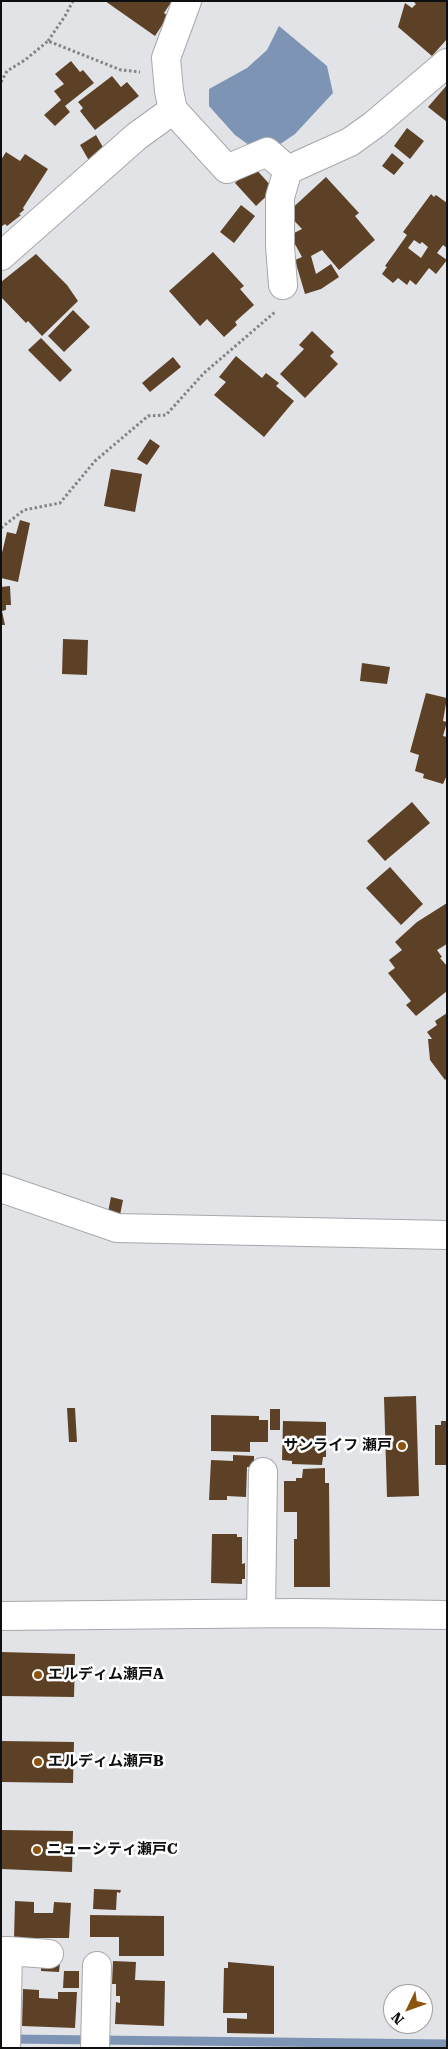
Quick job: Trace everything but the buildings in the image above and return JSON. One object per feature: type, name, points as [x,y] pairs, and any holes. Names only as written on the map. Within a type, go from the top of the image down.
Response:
[{"type":"street","points":[[188,1],[166,58],[171,101],[226,169],[267,152],[288,170]]},
{"type":"street","points":[[283,285],[280,246],[280,197],[288,170],[350,142],[376,124],[447,63]]},
{"type":"street","points":[[1,256],[137,136],[171,101]]},
{"type":"street","points":[[1,1188],[117,1228],[447,1235]]},
{"type":"street","points":[[261,1613],[264,1472]]},
{"type":"street","points":[[1,1616],[261,1613],[447,1616]]},
{"type":"street","points":[[6,2042],[5,1951],[49,1954]]},
{"type":"street","points":[[95,2044],[96,1966]]},
{"type":"path","points":[[1,82],[7,71],[25,60],[48,41],[73,1]]},
{"type":"path","points":[[48,41],[121,70],[154,73],[171,101]]},
{"type":"path","points":[[1,528],[24,510],[60,503],[95,461],[148,416],[166,414],[204,373],[275,314],[283,285]]},
{"type":"water","points":[[279,26],[327,66],[333,93],[295,134],[276,147],[253,148],[235,135],[209,106],[209,89],[247,68],[267,50]]},
{"type":"waterway","points":[[10,2039],[447,2044]]},
{"type":"place","name":"サンライフ 瀬戸","points":[[402,1446]]},
{"type":"place","name":"エルディム瀬戸A","points":[[38,1675]]},
{"type":"place","name":"エルディム瀬戸B","points":[[38,1762]]},
{"type":"place","name":"ニューシティ瀬戸C","points":[[37,1850]]}]
